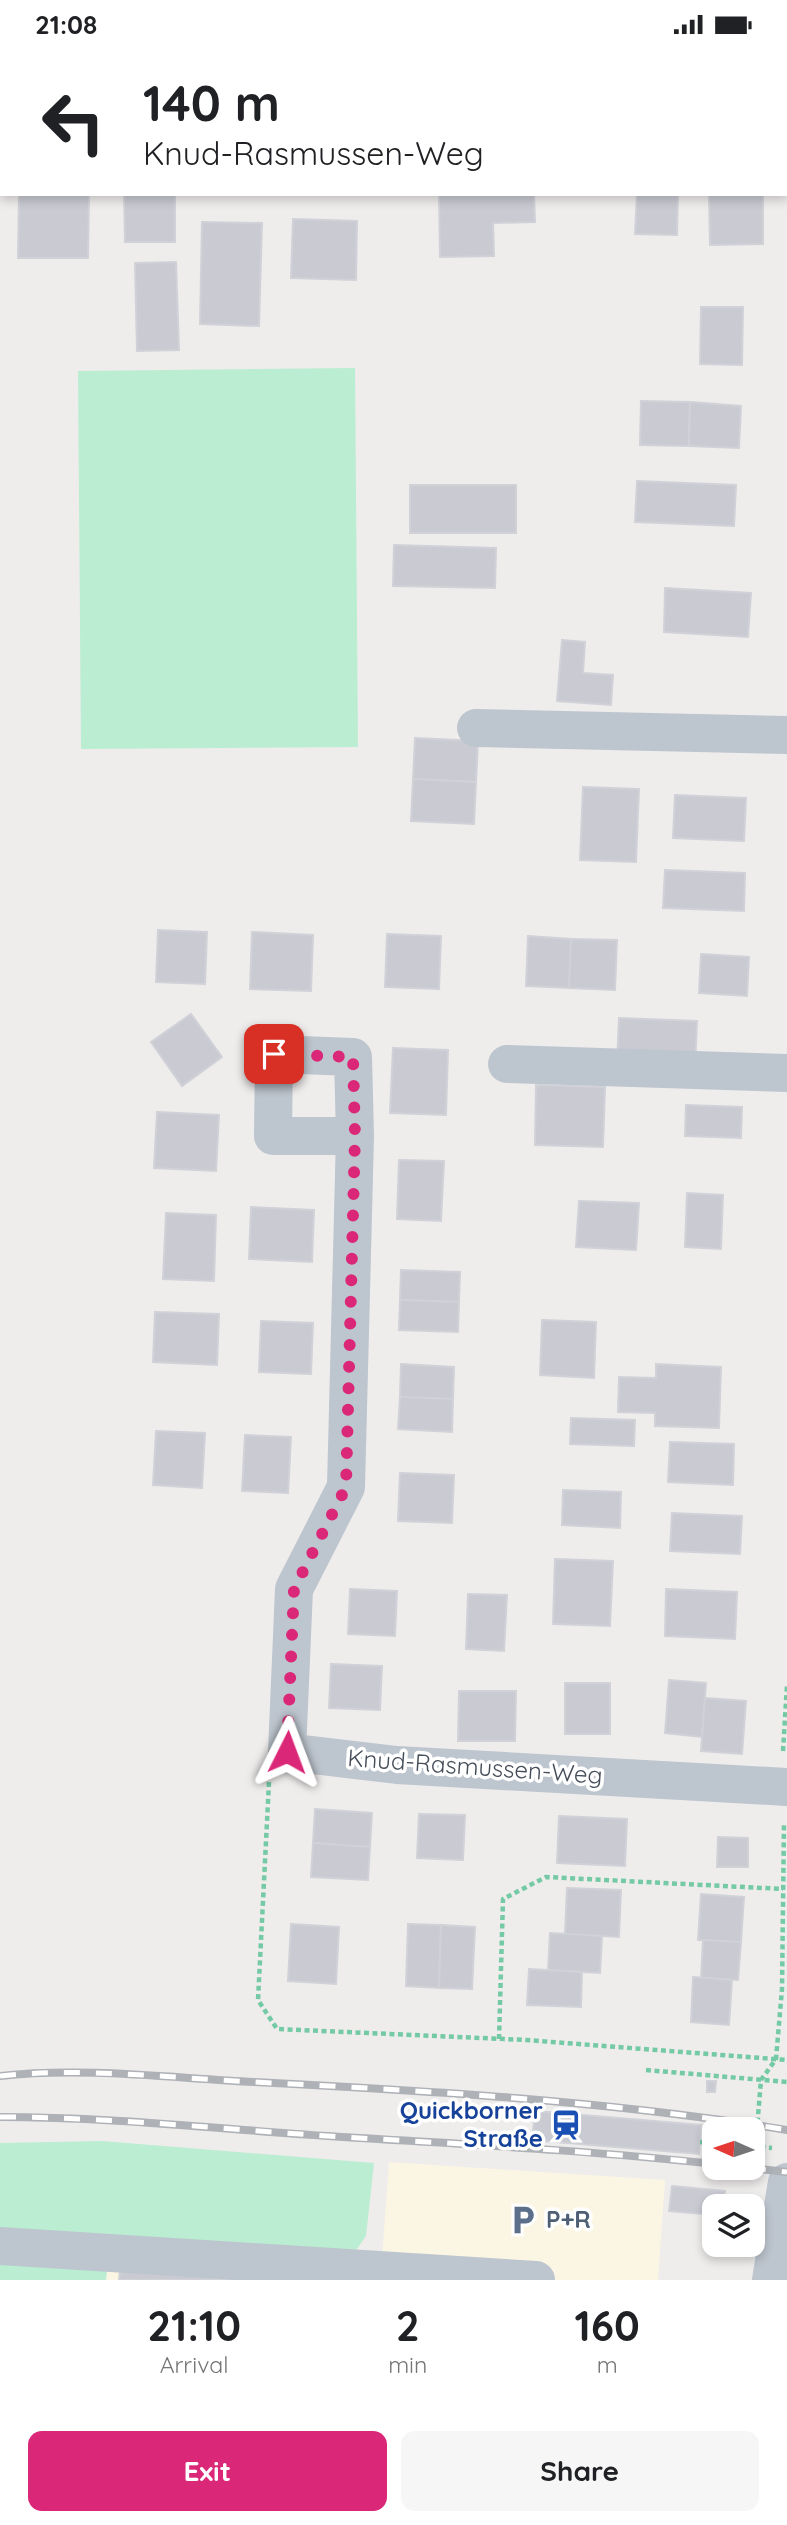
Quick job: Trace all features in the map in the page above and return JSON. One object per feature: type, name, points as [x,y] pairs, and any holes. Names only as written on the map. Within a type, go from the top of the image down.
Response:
[{"type":"street","points":[[476,729],[787,736]]},
{"type":"street","points":[[508,1064],[787,1073]]},
{"type":"street","name":"Knud-Rasmussen-Weg","points":[[355,1136],[346,1487],[294,1589],[287,1752],[397,1765],[785,1786]]},
{"type":"street","points":[[771,2280],[787,2182]]},
{"type":"street","points":[[0,2246],[536,2280]]},
{"type":"path","points":[[758,2117],[761,2080],[776,2059],[782,1989],[785,1786],[783,1744],[787,1685]]},
{"type":"path","points":[[269,1777],[258,2000],[277,2029],[499,2039],[787,2060]]},
{"type":"path","points":[[499,2039],[503,1899],[546,1877],[783,1889]]},
{"type":"path","points":[[646,2070],[787,2082]]},
{"type":"shaded area","name":"P+R","points":[[389,2162],[665,2180],[658,2280],[106,2280],[108,2261],[382,2259]]},
{"type":"green space","points":[[355,368],[358,747],[81,749],[78,371]]},
{"type":"green space","points":[[102,2141],[374,2163],[366,2236],[352,2256],[110,2242],[106,2280],[0,2280],[0,2143]]},
{"type":"building","points":[[19,196],[89,196],[88,258],[18,258]]},
{"type":"building","points":[[124,196],[175,196],[175,242],[125,242]]},
{"type":"building","points":[[439,196],[534,196],[535,222],[493,223],[494,256],[440,257]]},
{"type":"building","points":[[637,196],[678,196],[677,235],[635,234]]},
{"type":"building","points":[[709,196],[763,196],[763,244],[710,245]]},
{"type":"building","points":[[293,219],[357,221],[356,280],[291,278]]},
{"type":"building","points":[[202,222],[262,223],[259,326],[200,324]]},
{"type":"building","points":[[176,262],[179,350],[137,351],[135,263]]},
{"type":"building","points":[[701,307],[743,307],[742,365],[700,364]]},
{"type":"building","points":[[641,401],[690,402],[689,446],[640,445]]},
{"type":"building","points":[[690,402],[741,406],[739,448],[689,446]]},
{"type":"building","points":[[637,481],[736,485],[734,526],[635,522]]},
{"type":"building","points":[[410,485],[516,485],[516,533],[410,533]]},
{"type":"building","points":[[394,545],[496,548],[495,588],[393,586]]},
{"type":"building","points":[[665,588],[751,593],[748,637],[664,632]]},
{"type":"building","points":[[562,640],[585,642],[583,673],[613,675],[611,705],[557,701]]},
{"type":"building","points":[[415,738],[478,741],[476,782],[413,779]]},
{"type":"building","points":[[413,779],[476,782],[474,824],[411,821]]},
{"type":"building","points":[[583,787],[639,789],[636,862],[580,860]]},
{"type":"building","points":[[675,795],[746,798],[744,841],[673,838]]},
{"type":"building","points":[[665,870],[745,873],[744,911],[663,908]]},
{"type":"building","points":[[158,930],[207,932],[205,984],[156,982]]},
{"type":"building","points":[[252,932],[313,935],[311,991],[250,989]]},
{"type":"building","points":[[387,934],[441,936],[439,989],[385,987]]},
{"type":"building","points":[[528,936],[571,939],[569,988],[526,986]]},
{"type":"building","points":[[571,939],[617,940],[615,990],[569,988]]},
{"type":"building","points":[[701,954],[749,957],[747,996],[699,993]]},
{"type":"building","points":[[191,1014],[222,1057],[182,1086],[151,1042]]},
{"type":"building","points":[[619,1018],[697,1021],[695,1068],[617,1064]]},
{"type":"building","points":[[393,1048],[448,1050],[446,1115],[390,1113]]},
{"type":"building","points":[[536,1085],[605,1087],[603,1147],[535,1145]]},
{"type":"building","points":[[686,1105],[742,1107],[741,1138],[685,1136]]},
{"type":"building","points":[[157,1112],[219,1115],[216,1171],[154,1168]]},
{"type":"building","points":[[399,1160],[444,1161],[441,1221],[397,1219]]},
{"type":"building","points":[[687,1193],[723,1195],[721,1249],[685,1247]]},
{"type":"building","points":[[579,1201],[639,1203],[636,1250],[576,1247]]},
{"type":"building","points":[[251,1207],[314,1210],[312,1262],[249,1259]]},
{"type":"building","points":[[166,1213],[216,1215],[214,1281],[163,1279]]},
{"type":"building","points":[[401,1270],[460,1272],[459,1302],[400,1300]]},
{"type":"building","points":[[400,1300],[459,1302],[458,1332],[399,1330]]},
{"type":"building","points":[[155,1312],[219,1314],[217,1365],[153,1362]]},
{"type":"building","points":[[542,1320],[596,1322],[594,1378],[540,1375]]},
{"type":"building","points":[[261,1321],[313,1323],[311,1374],[259,1372]]},
{"type":"building","points":[[401,1364],[454,1367],[453,1399],[400,1397]]},
{"type":"building","points":[[656,1364],[721,1367],[719,1428],[655,1426],[655,1413],[618,1412],[619,1377],[656,1378]]},
{"type":"building","points":[[400,1397],[453,1399],[452,1432],[398,1429]]},
{"type":"building","points":[[571,1418],[635,1420],[634,1446],[570,1444]]},
{"type":"building","points":[[156,1431],[205,1433],[202,1488],[153,1485]]},
{"type":"building","points":[[245,1435],[291,1437],[288,1493],[242,1491]]},
{"type":"building","points":[[670,1442],[734,1444],[733,1485],[668,1482]]},
{"type":"building","points":[[400,1473],[454,1475],[452,1523],[398,1521]]},
{"type":"building","points":[[563,1490],[621,1492],[620,1528],[562,1525]]},
{"type":"building","points":[[672,1513],[742,1516],[740,1554],[670,1551]]},
{"type":"building","points":[[555,1559],[613,1561],[610,1626],[553,1624]]},
{"type":"building","points":[[350,1589],[397,1591],[395,1636],[348,1634]]},
{"type":"building","points":[[666,1589],[737,1592],[735,1639],[665,1636]]},
{"type":"building","points":[[468,1594],[507,1595],[504,1651],[466,1649]]},
{"type":"building","points":[[331,1664],[382,1666],[380,1710],[329,1708]]},
{"type":"building","points":[[669,1680],[706,1683],[702,1737],[665,1733]]},
{"type":"building","points":[[565,1683],[610,1683],[610,1734],[565,1734]]},
{"type":"building","points":[[459,1691],[516,1691],[515,1741],[458,1741]]},
{"type":"building","points":[[705,1698],[746,1701],[742,1754],[701,1751]]},
{"type":"building","points":[[315,1809],[372,1813],[370,1847],[313,1843]]},
{"type":"building","points":[[419,1814],[465,1815],[463,1860],[417,1858]]},
{"type":"building","points":[[559,1816],[627,1819],[625,1866],[557,1863]]},
{"type":"building","points":[[718,1837],[748,1838],[748,1867],[717,1867]]},
{"type":"building","points":[[313,1843],[370,1847],[368,1880],[311,1877]]},
{"type":"building","points":[[567,1888],[621,1890],[619,1937],[565,1934]]},
{"type":"building","points":[[701,1894],[744,1897],[741,1942],[698,1940]]},
{"type":"building","points":[[291,1924],[339,1927],[336,1984],[288,1981]]},
{"type":"building","points":[[408,1924],[441,1925],[439,1988],[406,1986]]},
{"type":"building","points":[[441,1925],[475,1927],[472,1989],[439,1988]]},
{"type":"building","points":[[550,1933],[602,1936],[600,1973],[548,1970]]},
{"type":"building","points":[[703,1940],[741,1942],[738,1980],[701,1978]]},
{"type":"building","points":[[529,1969],[582,1972],[581,2007],[527,2005]]},
{"type":"building","points":[[693,1977],[732,1980],[729,2025],[691,2022]]},
{"type":"building","points":[[707,2081],[716,2081],[715,2092],[707,2092]]},
{"type":"building","points":[[535,2111],[701,2125],[699,2154],[532,2140]]},
{"type":"building","points":[[672,2186],[725,2191],[725,2194],[702,2194],[702,2214],[669,2211]]},
{"type":"building","points":[[120,2271],[245,2280],[119,2280]]},
{"type":"railway","points":[[0,2076],[127,2074],[454,2093],[588,2104],[787,2130]]},
{"type":"railway","points":[[0,2117],[123,2121],[570,2151],[702,2163]]},
{"type":"railway","points":[[765,2170],[787,2172]]},
{"type":"place","name":"Quickborner Straße","points":[[566,2125]]},
{"type":"place","name":"P+R","points":[[523,2220]]},
{"type":"route","points":[[274,1054],[353,1057],[355,1136],[346,1487],[294,1589],[287,1752]]}]
